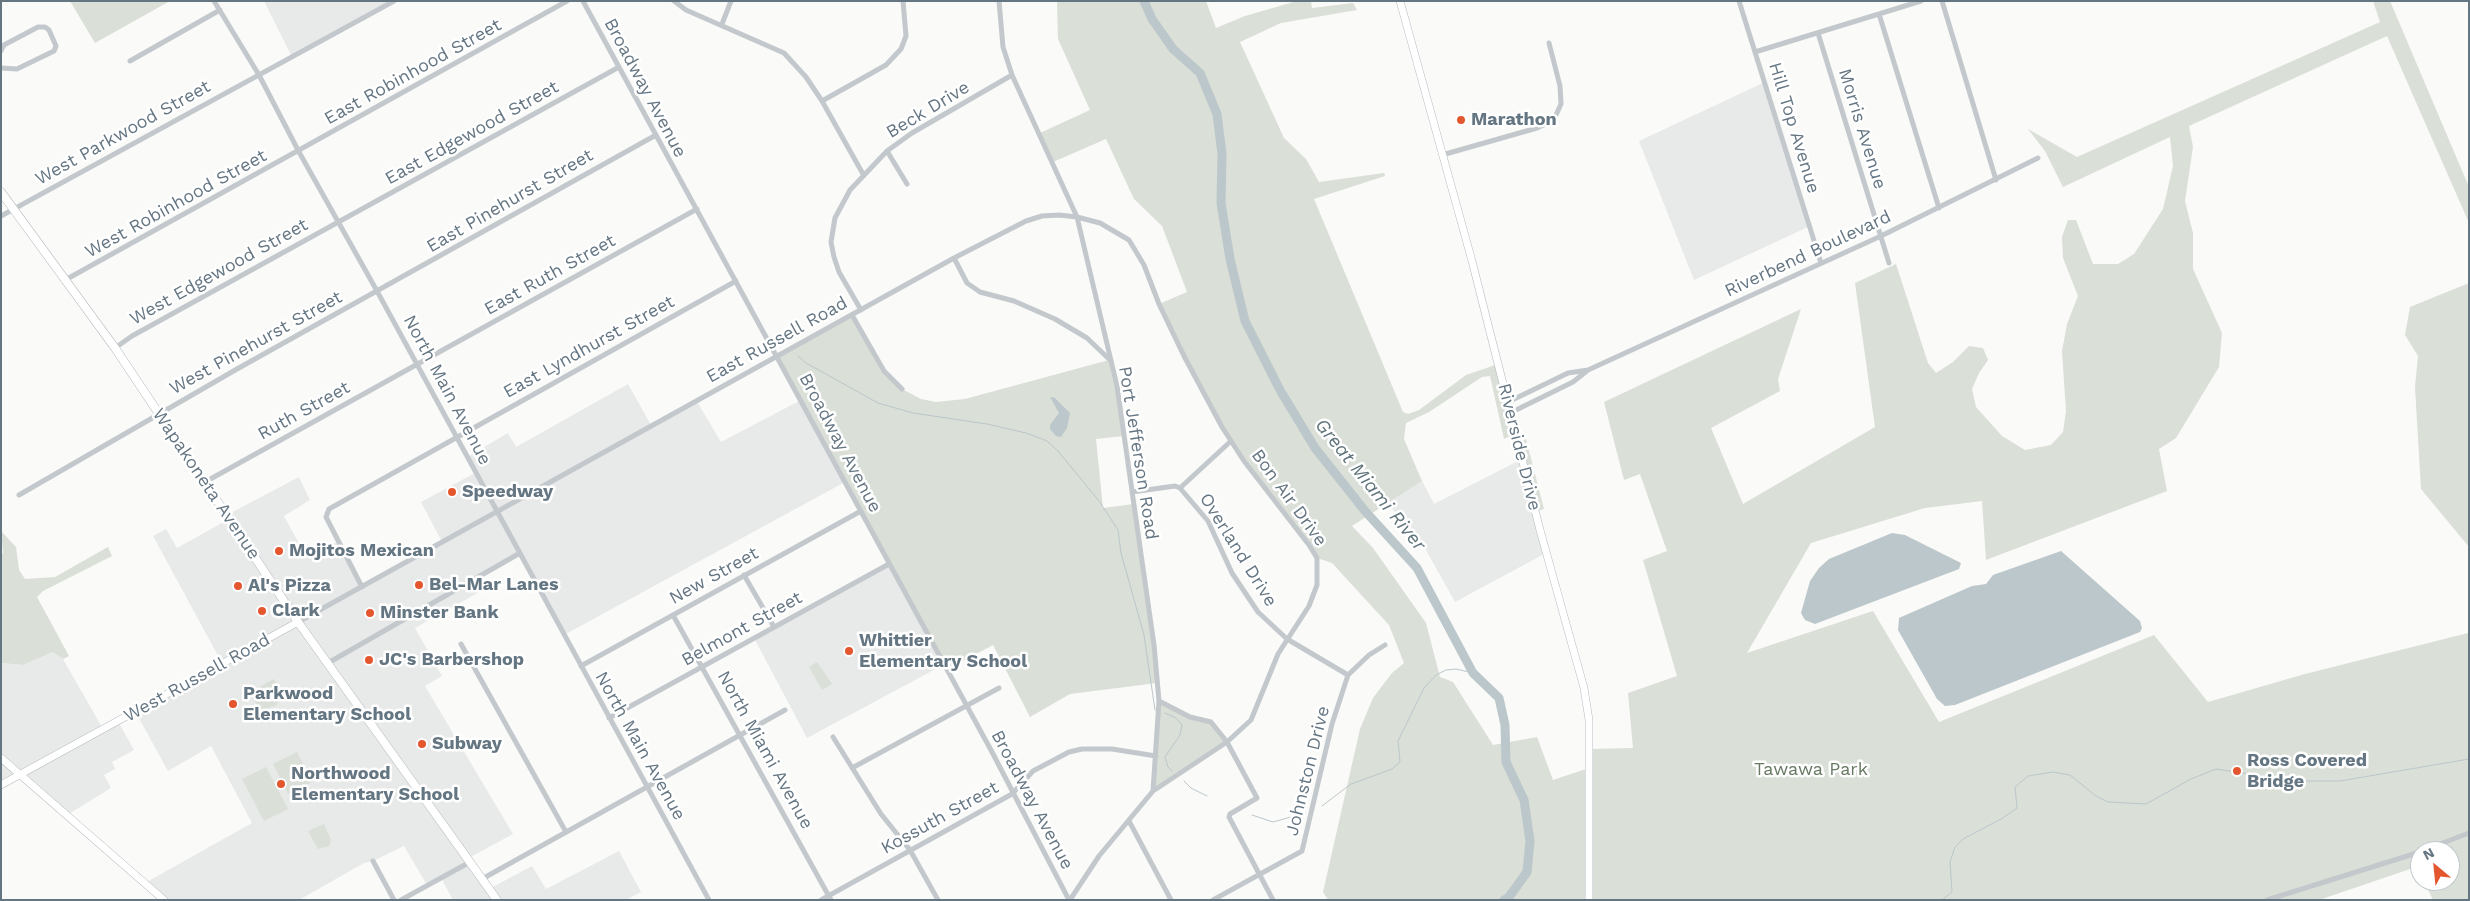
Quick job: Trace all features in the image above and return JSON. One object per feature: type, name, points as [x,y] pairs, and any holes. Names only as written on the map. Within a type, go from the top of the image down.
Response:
[{"type":"main road","name":"Riverside Drive","points":[[1400,1],[1508,402],[1540,530],[1584,688],[1589,720],[1589,900]]},
{"type":"main road","name":"Wapakoneta Avenue","points":[[1,192],[67,279],[298,622],[497,900]]},
{"type":"main road","name":"West Russell Road","points":[[1,785],[298,622]]},
{"type":"main road","points":[[1,758],[164,900]]},
{"type":"street","name":"North Main Avenue","points":[[214,1],[259,75],[338,223],[378,291],[709,900]]},
{"type":"street","name":"West Parkwood Street","points":[[1,216],[394,1]]},
{"type":"street","name":"East Robinhood Street","points":[[299,152],[567,1]]},
{"type":"street","name":"Broadway Avenue","points":[[583,1],[777,355],[1070,900]]},
{"type":"street","points":[[674,1],[686,10],[722,24],[784,53],[806,77],[822,101],[863,174]]},
{"type":"street","points":[[722,24],[731,1]]},
{"type":"street","points":[[822,101],[886,65],[901,49],[906,36],[903,1]]},
{"type":"street","name":"Port Jefferson Road","points":[[999,1],[1003,47],[1012,75],[1077,217],[1109,360],[1117,386],[1154,646],[1159,701],[1153,791]]},
{"type":"street","name":"Hill Top Avenue","points":[[1739,1],[1821,263]]},
{"type":"street","points":[[1755,52],[1921,1]]},
{"type":"street","points":[[1942,1],[1996,180]]},
{"type":"street","points":[[130,61],[220,10]]},
{"type":"street","points":[[1879,14],[1939,208]]},
{"type":"street","points":[[1,51],[4,45],[38,28],[45,27],[49,30],[56,46],[54,51],[17,69],[1,68]]},
{"type":"street","name":"Morris Avenue","points":[[1818,33],[1889,263]]},
{"type":"street","points":[[1442,155],[1537,128],[1548,123],[1556,115],[1561,104],[1560,86],[1549,43]]},
{"type":"street","name":"East Edgewood Street","points":[[338,223],[619,68]]},
{"type":"street","name":"Beck Drive","points":[[861,310],[839,272],[831,242],[835,218],[850,190],[886,151],[912,133],[1012,75]]},
{"type":"street","name":"East Pinehurst Street","points":[[378,291],[656,135]]},
{"type":"street","points":[[886,151],[907,184]]},
{"type":"street","name":"West Robinhood Street","points":[[67,279],[299,152]]},
{"type":"street","name":"Riverbend Boulevard","points":[[1588,370],[1881,236],[2038,158]]},
{"type":"street","name":"East Ruth Street","points":[[416,364],[697,210]]},
{"type":"street","name":"East Russell Road","points":[[496,511],[954,258],[1026,221],[1059,215],[1077,217]]},
{"type":"street","name":"Bon Air Drive","points":[[1077,217],[1100,223],[1115,230],[1129,240],[1138,252],[1159,304],[1184,356],[1231,441],[1309,545],[1316,558],[1317,585],[1309,606],[1278,654],[1251,720],[1227,742],[1153,791]]},
{"type":"street","name":"West Edgewood Street","points":[[115,348],[132,336],[338,223]]},
{"type":"street","points":[[954,258],[967,283],[980,292],[1014,301],[1055,319],[1087,338],[1109,360]]},
{"type":"street","name":"East Lyndhurst Street","points":[[362,587],[326,517],[329,508],[736,281]]},
{"type":"street","name":"West Pinehurst Street","points":[[19,495],[159,413],[378,291]]},
{"type":"street","points":[[852,315],[884,371],[902,389]]},
{"type":"street","name":"Ruth Street","points":[[205,482],[416,364]]},
{"type":"street","points":[[1508,402],[1568,373],[1588,370]]},
{"type":"street","points":[[1510,413],[1573,382],[1588,370]]},
{"type":"street","points":[[1132,492],[1175,486],[1180,488],[1231,441]]},
{"type":"street","name":"Overland Drive","points":[[1180,488],[1208,521],[1232,573],[1258,612],[1288,639],[1348,676]]},
{"type":"street","name":"West Russell Road","points":[[298,622],[496,511]]},
{"type":"street","name":"New Street","points":[[581,666],[860,511]]},
{"type":"street","points":[[328,663],[520,553]]},
{"type":"street","name":"Belmont Street","points":[[609,718],[889,564]]},
{"type":"street","points":[[744,575],[774,627]]},
{"type":"street","name":"North Miami Avenue","points":[[673,615],[830,898]]},
{"type":"street","points":[[461,644],[566,832]]},
{"type":"street","name":"Johnston Drive","points":[[1213,900],[1302,851],[1305,845],[1332,724],[1348,676],[1369,655],[1384,645]]},
{"type":"street","points":[[852,768],[999,688]]},
{"type":"street","points":[[1159,701],[1190,717],[1211,722],[1221,732],[1227,742],[1257,798],[1230,814],[1229,817],[1273,900]]},
{"type":"street","points":[[482,879],[785,710]]},
{"type":"street","points":[[833,737],[881,814],[910,850],[938,900]]},
{"type":"street","name":"Kossuth Street","points":[[821,900],[830,898],[910,850],[1012,794],[1019,789],[1033,771],[1069,752],[1082,749],[1112,749],[1156,756]]},
{"type":"street","points":[[1070,900],[1099,856],[1153,791]]},
{"type":"street","points":[[1129,821],[1171,900]]},
{"type":"street","points":[[2448,841],[2469,833]]},
{"type":"street","points":[[2267,900],[2410,854]]},
{"type":"street","points":[[373,861],[394,900]]},
{"type":"street","points":[[401,900],[470,862]]},
{"type":"shaded area","points":[[264,1],[394,1],[292,57]]},
{"type":"shaded area","points":[[1765,82],[1810,226],[1694,280],[1639,141]]},
{"type":"shaded area","points":[[628,384],[651,425],[696,400],[721,442],[801,400],[845,482],[564,635],[520,553],[477,578],[483,590],[415,628],[442,676],[425,686],[513,834],[467,859],[489,889],[532,866],[546,889],[619,851],[641,892],[626,900],[453,900],[441,878],[427,885],[404,846],[373,861],[364,863],[299,900],[164,900],[145,883],[252,823],[211,746],[168,771],[135,711],[222,663],[153,536],[166,529],[177,548],[229,519],[227,515],[299,477],[310,500],[284,516],[307,558],[339,541],[362,587],[442,542],[421,502],[475,473],[467,457],[508,433],[516,447]]},
{"type":"shaded area","points":[[1050,397],[1055,398],[1070,413],[1067,428],[1061,437],[1056,436],[1050,429],[1050,425],[1059,413]]},
{"type":"shaded area","points":[[1522,459],[1546,553],[1455,602],[1422,543],[1387,503],[1422,481],[1434,504]]},
{"type":"shaded area","points":[[1892,533],[1905,535],[1961,563],[1959,569],[1815,624],[1805,620],[1801,613],[1810,581],[1819,568],[1829,559]]},
{"type":"shaded area","points":[[2061,551],[2140,621],[2142,628],[2140,632],[1955,705],[1945,706],[1937,699],[1898,630],[1899,618],[1972,586],[1986,584],[1993,575]]},
{"type":"shaded area","name":"Whittier Elementary School","points":[[889,564],[943,665],[807,738],[754,638]]},
{"type":"shaded area","points":[[53,652],[63,659],[103,729],[118,721],[134,750],[112,762],[115,769],[104,775],[111,788],[67,815],[21,774],[1,785],[1,663],[23,665]]},
{"type":"green space","points":[[70,1],[170,1],[95,43]]},
{"type":"green space","name":"Tawawa Park","points":[[1057,1],[1206,1],[1216,28],[1245,16],[1297,1],[1311,1],[1312,8],[1353,3],[1357,10],[1281,23],[1240,42],[1284,138],[1306,159],[1319,182],[1384,173],[1385,176],[1314,199],[1403,412],[1408,414],[1419,410],[1466,375],[1498,364],[1516,433],[1504,439],[1490,376],[1482,377],[1429,412],[1406,423],[1404,439],[1422,481],[1352,526],[1373,548],[1426,623],[1440,677],[1453,682],[1493,745],[1537,737],[1553,780],[1589,768],[1589,749],[1633,748],[1628,693],[1677,676],[1643,560],[1667,551],[1640,474],[1624,480],[1604,402],[1801,309],[1778,379],[1780,391],[1711,428],[1743,504],[1875,427],[1855,283],[1896,264],[1928,363],[1936,373],[1953,362],[1969,346],[1983,348],[1988,360],[1979,373],[1972,389],[1976,407],[2002,436],[2025,450],[2051,445],[2063,432],[2066,411],[2062,351],[2067,324],[2078,296],[2063,258],[2062,237],[2068,220],[2076,220],[2093,264],[2118,264],[2134,254],[2163,209],[2173,166],[2170,137],[2063,187],[2045,151],[2028,129],[2077,157],[2380,22],[2373,1],[2390,1],[2469,187],[2469,223],[2387,36],[2189,126],[2193,147],[2185,201],[2193,233],[2193,269],[2222,333],[2219,367],[2176,438],[2159,449],[2167,491],[1986,560],[1982,501],[1925,508],[1811,543],[1747,653],[1873,611],[1939,722],[2154,635],[2208,702],[2305,674],[2468,633],[2469,630],[2469,900],[2433,900],[2429,891],[2460,891],[2460,841],[2410,841],[2410,869],[2319,900],[1328,900],[1323,892],[1360,729],[1373,698],[1392,673],[1404,663],[1389,625],[1332,563],[1317,558],[1222,427],[1159,304],[1187,292],[1162,226],[1134,199],[1106,139],[1053,162],[1040,133],[1090,110],[1058,39]]},
{"type":"green space","points":[[2469,283],[2469,547],[2421,489],[2415,387],[2418,356],[2405,335],[2410,307]]},
{"type":"green space","points":[[852,315],[884,371],[902,389],[921,399],[936,402],[965,399],[1109,360],[1117,386],[1124,436],[1096,439],[1103,508],[1134,504],[1157,683],[1070,694],[1030,717],[993,645],[946,670],[777,355]]},
{"type":"green space","points":[[1526,439],[1544,509],[1535,512],[1518,443]]},
{"type":"green space","points":[[1,531],[16,547],[19,570],[25,579],[55,577],[108,547],[112,556],[43,591],[37,597],[69,656],[63,659],[53,652],[23,665],[1,663],[1,554],[3,553]]},
{"type":"green space","points":[[817,662],[832,684],[822,690],[809,667]]},
{"type":"green space","points":[[274,679],[280,693],[277,705],[265,709],[258,707],[250,692]]},
{"type":"green space","points":[[1159,701],[1190,717],[1211,722],[1227,742],[1153,791]]},
{"type":"green space","points":[[297,752],[312,782],[288,794],[273,764]]},
{"type":"green space","points":[[266,767],[288,809],[264,821],[242,779]]},
{"type":"green space","points":[[324,824],[331,840],[329,846],[318,849],[308,831]]},
{"type":"waterway","name":"Great Miami River","points":[[1144,1],[1152,19],[1173,49],[1200,73],[1217,114],[1222,154],[1221,203],[1230,259],[1245,321],[1280,390],[1315,448],[1365,511],[1417,568],[1473,673],[1499,698],[1505,725],[1506,762],[1524,800],[1530,841],[1527,872],[1509,897],[1504,900]]},
{"type":"waterway","points":[[798,356],[806,363],[878,403],[913,413],[987,424],[1026,433],[1047,441],[1058,451],[1099,501],[1118,530],[1121,553],[1144,635],[1155,710]]},
{"type":"waterway","points":[[1322,806],[1351,784],[1392,769],[1400,762],[1398,741],[1424,688],[1436,675],[1446,670],[1456,669],[1473,673]]},
{"type":"waterway","points":[[1165,713],[1176,718],[1182,725],[1180,735],[1165,757],[1168,767],[1172,771]]},
{"type":"waterway","points":[[1942,900],[1952,892],[1950,862],[1955,847],[1963,839],[2003,818],[2017,808],[2015,787],[2028,776],[2053,772],[2070,775],[2096,796],[2108,802],[2146,804],[2191,779],[2216,769],[2295,781],[2340,781],[2469,759]]},
{"type":"waterway","points":[[1184,781],[1191,788],[1207,796]]},
{"type":"waterway","points":[[1252,815],[1273,822],[1305,813]]},
{"type":"place","name":"Marathon","points":[[1461,120]]},
{"type":"place","name":"Speedway","points":[[452,492]]},
{"type":"place","name":"Mojitos Mexican","points":[[279,551]]},
{"type":"place","name":"Bel-Mar Lanes","points":[[419,585]]},
{"type":"place","name":"Al's Pizza","points":[[238,586]]},
{"type":"place","name":"Clark","points":[[262,611]]},
{"type":"place","name":"Minster Bank","points":[[370,613]]},
{"type":"place","name":"Whittier Elementary School","points":[[849,651]]},
{"type":"place","name":"JC's Barbershop","points":[[369,660]]},
{"type":"place","name":"Parkwood Elementary School","points":[[233,704]]},
{"type":"place","name":"Subway","points":[[422,744]]},
{"type":"place","name":"Ross Covered Bridge","points":[[2237,771]]},
{"type":"place","name":"Northwood Elementary School","points":[[281,784]]}]
